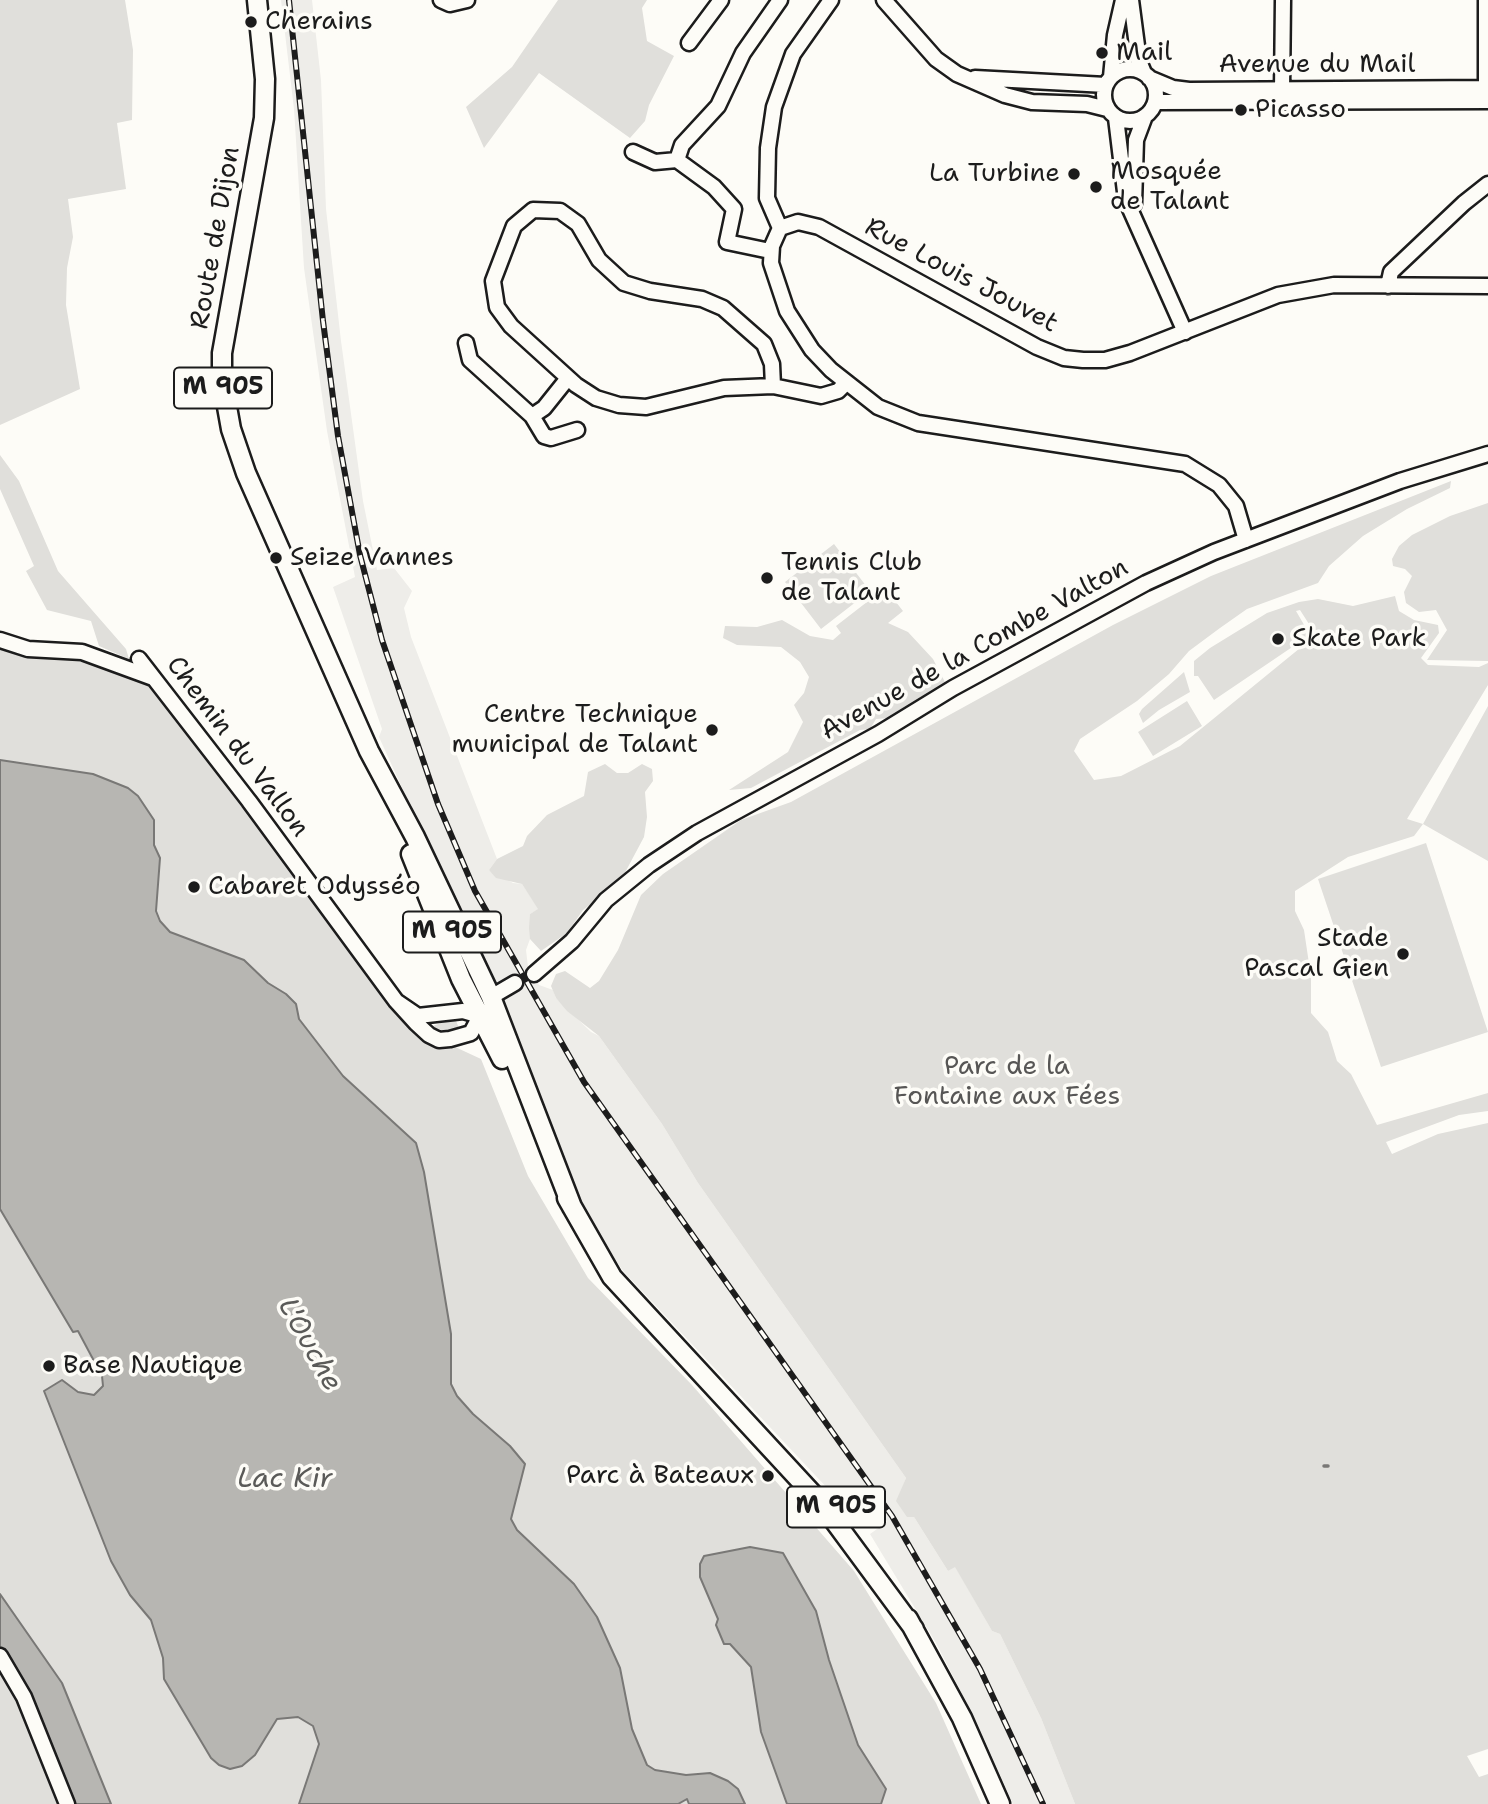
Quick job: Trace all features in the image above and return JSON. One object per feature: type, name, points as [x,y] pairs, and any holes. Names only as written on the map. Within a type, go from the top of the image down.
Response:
[{"type":"main road","name":"Route de Dijon","points":[[257,0],[263,43],[264,118],[222,353],[225,403],[246,473],[369,751],[415,837],[491,997]]},
{"type":"main road","name":"Route de Dijon","points":[[369,751],[376,776],[461,979],[480,1016]]},
{"type":"main road","name":"Route de Dijon","points":[[415,865],[438,901],[472,975],[491,997]]},
{"type":"main road","points":[[480,1016],[491,997]]},
{"type":"main road","name":"M 905","points":[[491,997],[572,1208]]},
{"type":"main road","name":"M 905","points":[[480,1016],[494,1026],[512,1054]]},
{"type":"main road","name":"M 905","points":[[480,1016],[496,1043],[541,1153],[612,1277],[839,1525],[914,1629]]},
{"type":"main road","name":"M 905","points":[[733,1407],[748,1413],[808,1475],[845,1519],[914,1629],[962,1718],[1000,1804]]},
{"type":"main road","name":"M 905","points":[[750,1428],[762,1434],[794,1468],[808,1475]]},
{"type":"street","points":[[445,2],[467,0]]},
{"type":"street","points":[[689,43],[722,0]]},
{"type":"street","points":[[677,160],[682,145],[719,106],[743,53],[780,0]]},
{"type":"street","points":[[884,0],[936,59],[957,74],[1005,95],[1032,102],[1087,104],[1131,121],[1145,116]]},
{"type":"street","points":[[1123,0],[1103,96],[1112,113],[1126,200],[1185,332]]},
{"type":"street","points":[[1131,0],[1139,61],[1156,93],[1155,102],[1145,116],[1136,140],[1135,216]]},
{"type":"street","points":[[1282,90],[1283,0]]},
{"type":"street","points":[[1486,0],[1488,93]]},
{"type":"street","points":[[826,2],[793,54],[774,107],[768,148],[767,198],[780,228],[770,251],[775,281],[787,311],[811,350],[845,384],[878,407],[918,423],[1185,464],[1219,485],[1237,506],[1246,540]]},
{"type":"street","points":[[970,78],[1108,81],[1126,69],[1147,75]]},
{"type":"street","name":"Avenue du Mail","points":[[1147,75],[1173,88],[1189,90],[1488,93]]},
{"type":"street","name":"Avenue du Mail","points":[[1155,102],[1488,93]]},
{"type":"street","points":[[633,152],[655,162],[677,160],[734,209],[727,242],[770,251]]},
{"type":"street","points":[[1388,286],[1391,272],[1488,184]]},
{"type":"street","points":[[773,386],[769,352],[734,316],[702,299],[650,291],[624,283],[599,260],[573,218],[553,209],[533,210],[519,220],[510,233],[495,274],[494,299],[506,321],[568,378],[596,398],[629,407],[653,406],[724,388],[773,386],[821,396],[838,391],[845,384]]},
{"type":"street","name":"Rue Louis Jouvet","points":[[780,228],[798,222],[819,227],[1037,347],[1064,358],[1092,361],[1112,358],[1278,295],[1334,285],[1488,286]]},
{"type":"street","points":[[466,343],[470,360],[532,416],[544,436],[551,438],[577,430]]},
{"type":"street","points":[[532,416],[544,408],[568,378]]},
{"type":"street","name":"Avenue de la Combe Valton","points":[[534,974],[572,942],[607,900],[649,865],[698,833],[1113,601],[1246,540],[1400,481],[1488,454]]},
{"type":"street","points":[[0,640],[28,649],[82,652],[154,679]]},
{"type":"street","name":"Chemin du Vallon","points":[[139,659],[249,801],[396,1002],[429,1035],[439,1040],[471,1033],[480,1016]]},
{"type":"street","points":[[491,997],[515,983]]},
{"type":"street","points":[[396,1002],[418,1016],[463,1011],[480,1016]]},
{"type":"street","points":[[0,1656],[24,1697],[68,1804]]},
{"type":"shaded area","points":[[281,0],[312,0],[321,80],[326,209],[341,341],[363,501],[377,570],[394,568],[412,591],[404,608],[411,637],[497,859],[489,870],[513,883],[522,884],[539,909],[530,914],[530,939],[526,950],[528,967],[539,985],[553,990],[556,998],[591,1032],[599,1036],[662,1124],[698,1183],[906,1478],[897,1501],[914,1517],[948,1571],[955,1566],[992,1631],[1000,1634],[1041,1718],[1075,1804],[1013,1804],[977,1723],[936,1643],[870,1534],[887,1522],[882,1514],[863,1526],[624,1272],[588,1223],[575,1194],[506,1015],[503,994],[516,977],[498,985],[489,979],[379,737],[382,729],[333,587],[355,577],[327,431],[304,268],[294,109]]},
{"type":"green space","points":[[0,0],[125,0],[133,50],[132,120],[117,123],[126,189],[68,199],[73,237],[67,268],[66,305],[80,389],[0,425]]},
{"type":"green space","points":[[558,0],[647,0],[642,8],[647,41],[674,56],[649,105],[645,121],[630,138],[539,73],[484,148],[466,107],[512,67]]},
{"type":"green space","points":[[0,455],[19,481],[58,571],[126,649],[129,659],[99,646],[91,621],[47,610],[26,571],[34,566],[0,489]]},
{"type":"green space","name":"Parc de la Fontaine aux Fées","points":[[1451,481],[1450,488],[1407,509],[1363,536],[1329,566],[1318,583],[1247,609],[1220,628],[1189,651],[1169,674],[1137,701],[1080,739],[1074,751],[1094,780],[1121,776],[1180,746],[1316,635],[1300,610],[1296,611],[1310,635],[1214,700],[1198,676],[1194,676],[1194,661],[1210,648],[1267,613],[1299,602],[1318,599],[1353,606],[1395,596],[1399,611],[1414,620],[1438,625],[1439,633],[1421,658],[1428,665],[1479,667],[1488,663],[1488,685],[1407,819],[1423,824],[1414,836],[1348,857],[1295,891],[1295,911],[1304,930],[1311,977],[1311,1013],[1328,1032],[1337,1061],[1351,1074],[1377,1125],[1488,1093],[1488,1111],[1459,1115],[1386,1142],[1392,1154],[1438,1134],[1488,1123],[1488,1749],[1467,1756],[1479,1777],[1488,1774],[1488,1804],[1075,1804],[1041,1718],[1000,1634],[992,1631],[955,1567],[948,1571],[914,1517],[907,1517],[896,1501],[906,1478],[698,1183],[662,1124],[599,1036],[567,1011],[556,998],[551,986],[556,974],[565,971],[590,988],[599,981],[618,950],[641,895],[663,874],[741,820],[791,802],[1113,625],[1211,576]]},
{"type":"green space","points":[[1488,503],[1488,661],[1427,660],[1447,630],[1436,610],[1419,612],[1406,603],[1404,592],[1412,576],[1405,569],[1393,566],[1392,559],[1399,546],[1412,535],[1450,516]]},
{"type":"green space","points":[[834,544],[870,591],[821,629],[785,582]]},
{"type":"green space","points":[[885,588],[903,611],[888,623],[908,632],[933,659],[946,684],[919,703],[890,718],[876,719],[870,729],[860,730],[751,788],[729,790],[788,752],[803,722],[794,705],[804,693],[809,677],[800,662],[781,647],[737,645],[723,638],[725,626],[757,627],[782,620],[810,636],[833,640],[841,633],[836,626]]},
{"type":"green space","points":[[0,646],[72,656],[132,676],[161,690],[435,1045],[453,1046],[481,1059],[528,1176],[588,1278],[692,1385],[854,1571],[936,1703],[981,1804],[111,1804],[62,1683],[0,1594]]},
{"type":"green space","points":[[1184,672],[1190,692],[1143,723],[1139,714],[1142,709]]},
{"type":"green space","points":[[1187,701],[1202,726],[1153,756],[1138,732]]},
{"type":"green space","points":[[1488,706],[1488,861],[1423,824]]},
{"type":"green space","points":[[605,764],[617,773],[628,773],[642,764],[652,769],[653,781],[645,792],[647,817],[644,837],[620,882],[583,910],[567,933],[541,951],[530,939],[529,928],[530,914],[538,909],[522,884],[496,878],[489,870],[497,859],[523,846],[527,836],[547,815],[584,796],[588,772]]},
{"type":"green space","name":"Stade Pascal Gien","points":[[1426,843],[1488,1032],[1381,1067],[1318,879]]},
{"type":"green space","points":[[455,1018],[460,1031],[441,1033],[427,1028]]},
{"type":"green space","points":[[0,1646],[8,1658],[73,1804],[0,1804]]},
{"type":"water","name":"Lac Kir","points":[[0,760],[93,774],[128,788],[138,796],[154,820],[154,845],[160,858],[156,911],[160,921],[170,932],[244,960],[268,983],[286,994],[296,1004],[299,1019],[343,1076],[416,1143],[424,1172],[451,1334],[451,1384],[457,1396],[473,1414],[510,1446],[525,1464],[511,1519],[517,1530],[574,1584],[597,1617],[620,1668],[632,1729],[647,1765],[655,1770],[686,1775],[710,1773],[738,1789],[745,1804],[689,1804],[687,1799],[678,1804],[299,1804],[319,1744],[313,1726],[298,1717],[277,1719],[255,1755],[242,1766],[230,1769],[211,1758],[164,1679],[163,1658],[151,1620],[130,1595],[111,1561],[44,1391],[62,1380],[78,1392],[94,1395],[103,1386],[102,1376],[78,1331],[73,1332],[0,1209]]},
{"type":"water","points":[[750,1547],[783,1553],[816,1611],[829,1660],[858,1745],[886,1789],[881,1804],[787,1804],[761,1732],[751,1667],[730,1644],[724,1644],[716,1625],[718,1619],[700,1577],[700,1564],[704,1556]]},
{"type":"water","points":[[0,1594],[62,1683],[111,1804],[73,1804],[0,1646]]},
{"type":"tunnel","points":[[515,983],[534,974]]},
{"type":"railway","points":[[289,0],[323,321],[338,436],[360,555],[382,640],[438,804],[475,891],[584,1082],[892,1516],[980,1669],[1043,1804]]},
{"type":"place","name":"Cherains","points":[[251,22]]},
{"type":"place","name":"Mail","points":[[1102,53]]},
{"type":"place","name":"Picasso","points":[[1241,110]]},
{"type":"place","name":"La Turbine","points":[[1074,174]]},
{"type":"place","name":"Mosquée de Talant","points":[[1096,187]]},
{"type":"place","name":"Seize Vannes","points":[[276,558]]},
{"type":"place","name":"Tennis Club de Talant","points":[[767,578]]},
{"type":"place","name":"Skate Park","points":[[1278,639]]},
{"type":"place","name":"Centre Technique municipal de Talant","points":[[712,730]]},
{"type":"place","name":"Cabaret Odysséo","points":[[194,887]]},
{"type":"place","name":"Stade Pascal Gien","points":[[1403,954]]},
{"type":"place","name":"Base Nautique","points":[[49,1366]]},
{"type":"place","name":"Parc à Bateaux","points":[[768,1476]]},
{"type":"water label","name":"L'Ouche","points":[[309,1345]]}]
